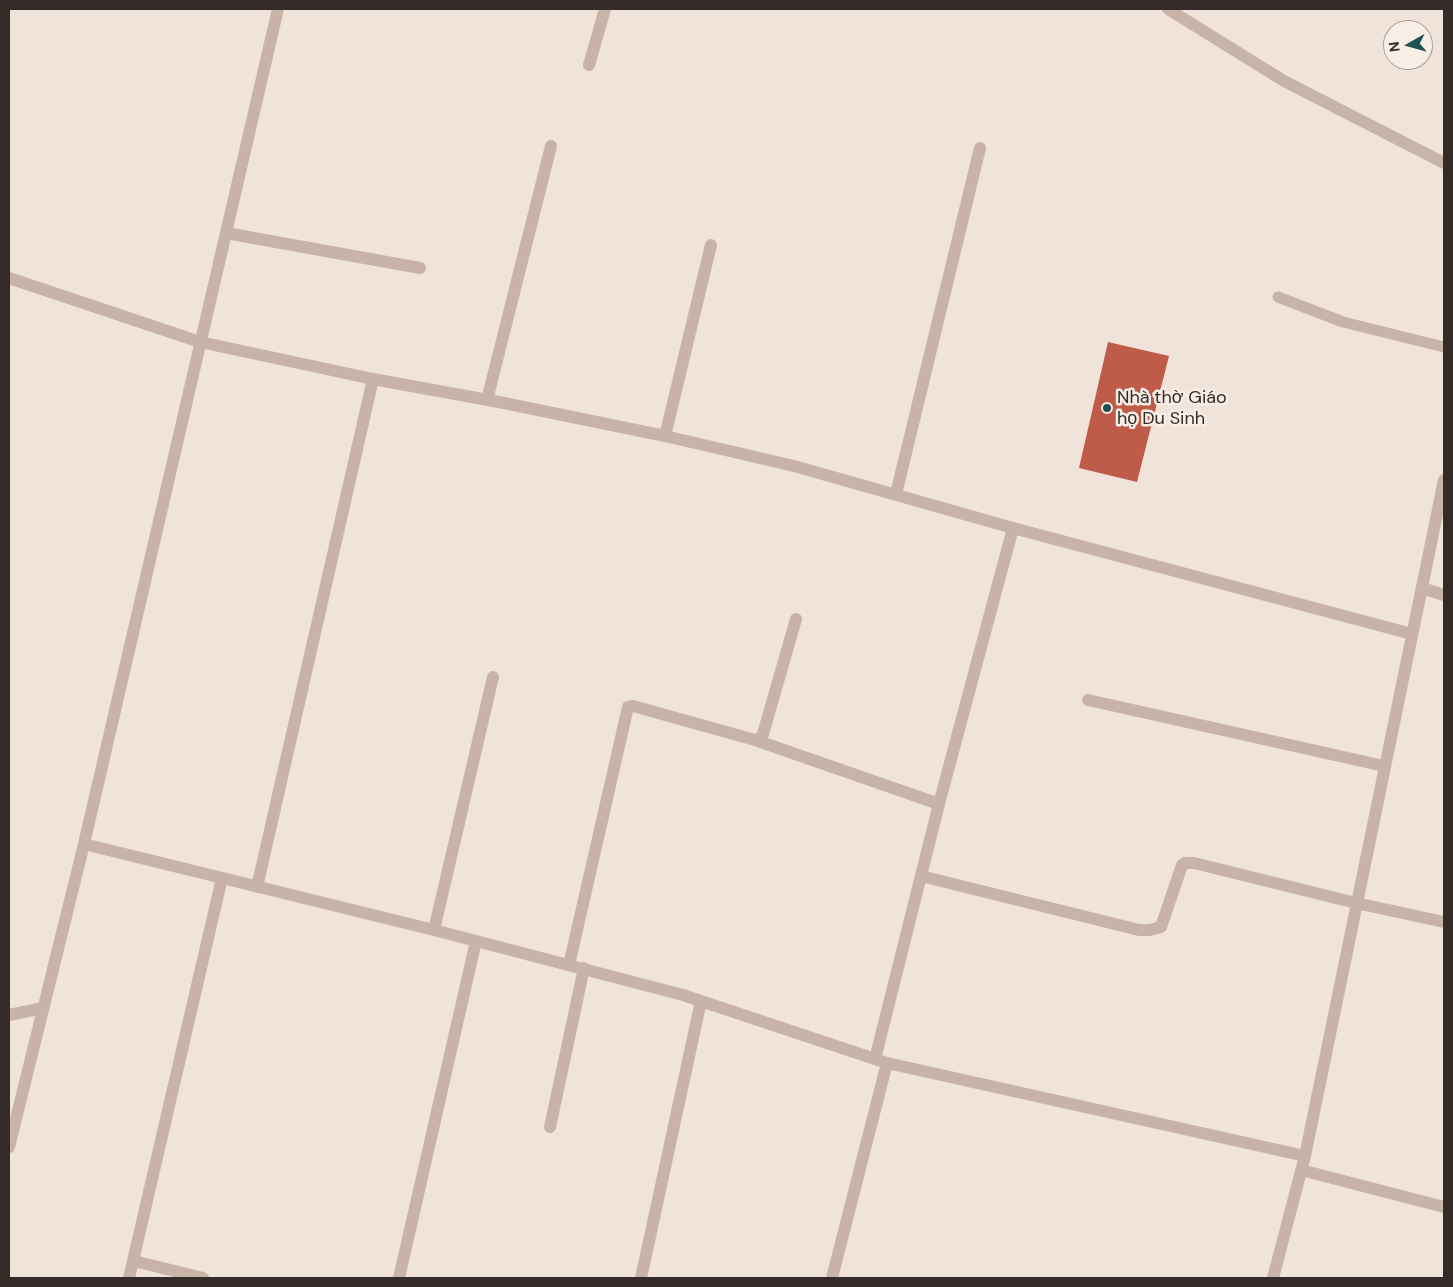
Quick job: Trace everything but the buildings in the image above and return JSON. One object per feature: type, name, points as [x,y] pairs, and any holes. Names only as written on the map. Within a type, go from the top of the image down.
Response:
[{"type":"street","points":[[9,1147],[84,844],[278,9]]},
{"type":"street","points":[[589,65],[605,9]]},
{"type":"street","points":[[1168,9],[1284,81],[1444,164]]},
{"type":"street","points":[[487,400],[551,146]]},
{"type":"street","points":[[896,494],[980,148]]},
{"type":"street","points":[[226,232],[420,268]]},
{"type":"street","points":[[665,436],[711,245]]},
{"type":"street","points":[[9,278],[200,342],[373,379],[665,436],[794,466],[1013,528],[1412,634]]},
{"type":"street","points":[[258,887],[373,379]]},
{"type":"street","points":[[1273,1278],[1304,1156],[1444,480]]},
{"type":"street","points":[[832,1278],[921,876],[1013,528]]},
{"type":"street","points":[[1422,588],[1444,594]]},
{"type":"street","points":[[756,740],[763,734],[796,619]]},
{"type":"street","points":[[434,930],[493,677]]},
{"type":"street","points":[[1088,700],[1384,766]]},
{"type":"street","points":[[569,965],[628,707],[633,706],[756,740],[940,804]]},
{"type":"street","points":[[84,844],[584,968],[701,1001],[881,1061],[1304,1156]]},
{"type":"street","points":[[921,876],[1130,927],[1150,930],[1161,927],[1182,865],[1185,863],[1206,864],[1356,903],[1444,922]]},
{"type":"street","points":[[129,1278],[222,878]]},
{"type":"street","points":[[399,1278],[476,941]]},
{"type":"street","points":[[550,1126],[584,968]]},
{"type":"street","points":[[641,1278],[701,1001]]},
{"type":"street","points":[[9,1015],[43,1008]]},
{"type":"street","points":[[1300,1170],[1444,1206]]},
{"type":"street","points":[[134,1261],[203,1278]]},
{"type":"lane","points":[[1278,297],[1343,322],[1444,347]]},
{"type":"place","name":"Nhà thờ Giáo họ Du Sinh","points":[[1107,408]]}]
